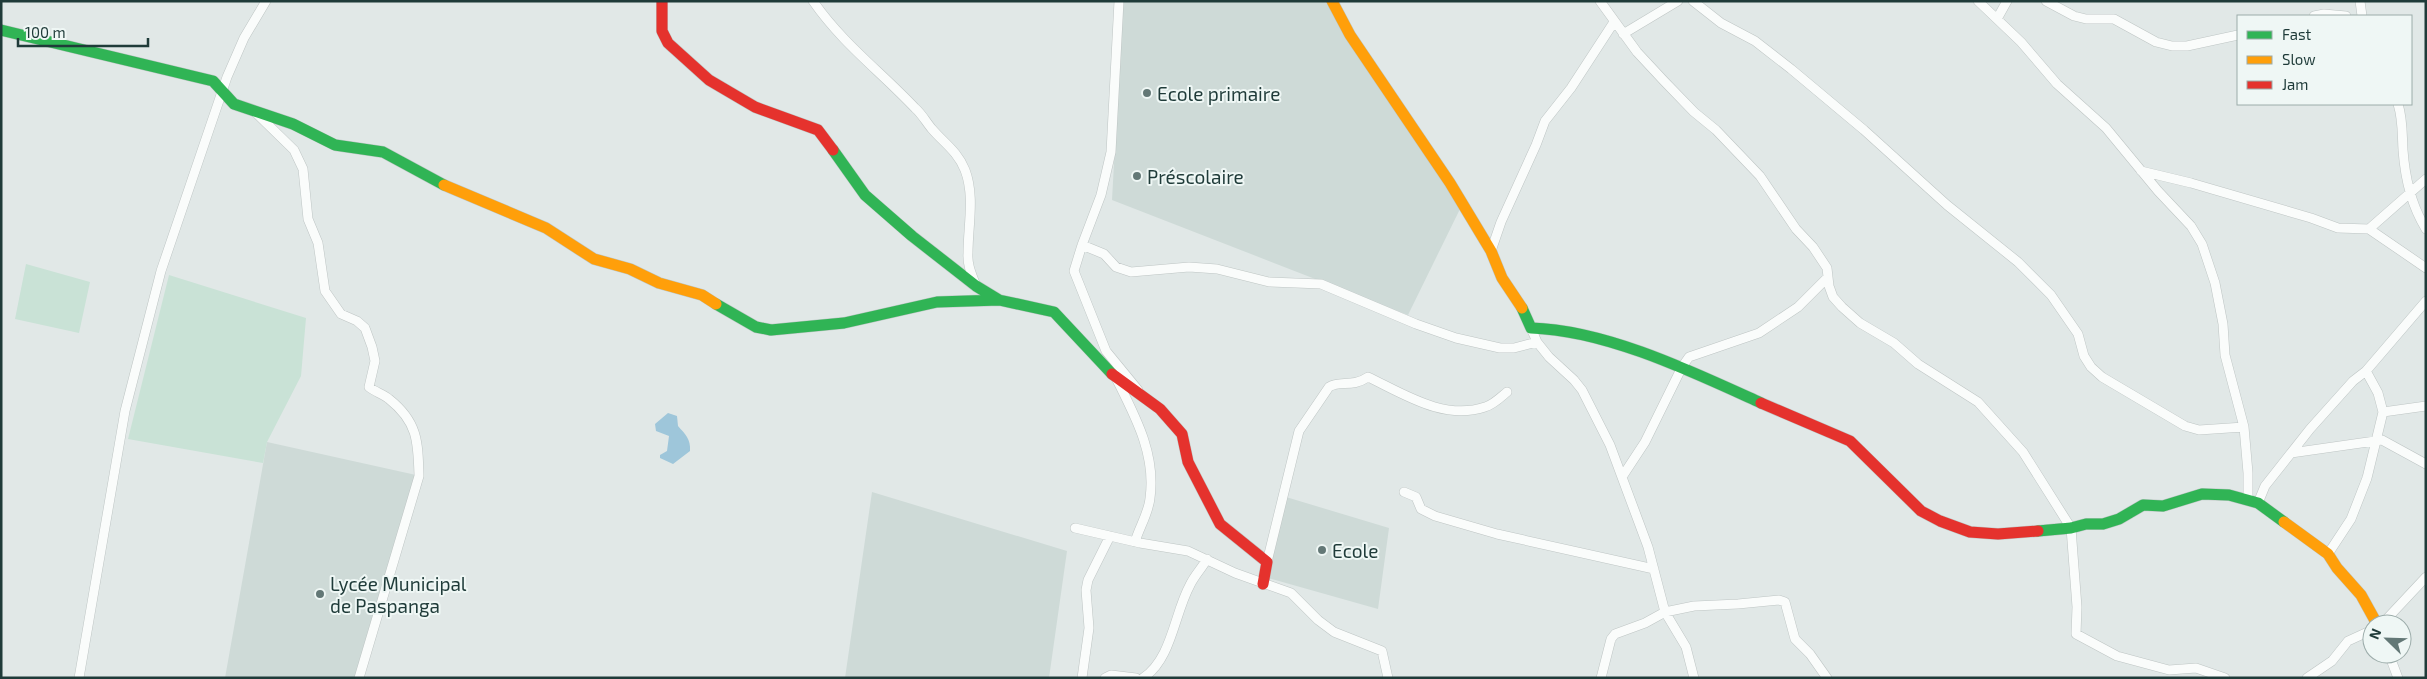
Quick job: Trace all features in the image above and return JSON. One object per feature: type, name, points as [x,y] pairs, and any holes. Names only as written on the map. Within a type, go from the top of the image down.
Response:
[{"type":"street","points":[[79,678],[125,411],[161,271],[222,92],[244,38],[266,1]]},
{"type":"street","points":[[662,1],[662,31],[668,43],[688,62],[709,80],[755,107],[818,130],[865,195],[912,236],[976,286],[999,300]]},
{"type":"street","points":[[813,1],[849,46],[917,110],[932,130],[957,156],[966,171],[971,214],[968,254],[969,270],[976,286]]},
{"type":"street","points":[[1119,1],[1111,152],[1101,195],[1074,271],[1106,351],[1143,395]]},
{"type":"street","points":[[1332,1],[1350,35],[1450,183],[1491,251],[1502,278],[1525,312],[1537,342],[1549,357],[1582,390],[1610,445],[1648,547],[1665,612],[1686,646],[1694,678]]},
{"type":"street","points":[[1600,1],[1623,34],[1676,94],[1716,130],[1760,176],[1796,229],[1813,247],[1827,268],[1827,278],[1833,297],[1860,324],[1894,343],[1918,364],[1978,402],[2023,452],[2072,528],[2077,607],[2076,634],[2117,656],[2169,670],[2196,668],[2225,678]]},
{"type":"street","points":[[1623,34],[1678,1]]},
{"type":"street","points":[[1693,1],[1721,23],[1756,41],[1864,130],[1947,205],[2018,262],[2051,295],[2078,334],[2084,356],[2090,367],[2185,426],[2199,430],[2244,427]]},
{"type":"street","points":[[1978,1],[2021,42],[2058,84],[2106,128],[2191,226],[2202,244],[2215,283],[2223,324],[2225,355],[2244,427],[2253,501]]},
{"type":"street","points":[[1997,19],[2007,1]]},
{"type":"street","points":[[2046,1],[2067,13],[2086,19],[2114,19],[2156,42],[2172,46],[2187,46],[2237,35]]},
{"type":"street","points":[[2360,1],[2362,15]]},
{"type":"street","points":[[2319,15],[2335,15]]},
{"type":"street","points":[[1491,251],[1501,222],[1545,121],[1571,88],[1614,22]]},
{"type":"street","points":[[1,30],[213,81],[234,104],[292,124],[335,145],[383,152],[438,183],[546,228],[594,259],[630,269],[659,284],[702,295],[756,327],[772,330],[844,323],[937,302],[999,300],[1054,312],[1116,378],[1143,395],[1160,409],[1182,434],[1188,462],[1210,509],[1220,524],[1268,562]]},
{"type":"street","points":[[2398,105],[2404,128],[2403,156],[2410,193],[2414,206],[2426,229]]},
{"type":"street","points":[[256,113],[294,150],[303,169],[308,219],[318,243],[325,291],[341,314],[357,321],[365,328],[375,361],[369,387],[389,399],[412,422],[418,443],[419,476],[359,678]]},
{"type":"street","points":[[2142,171],[2191,183],[2311,218],[2338,228],[2369,229],[2426,268]]},
{"type":"street","points":[[2369,229],[2426,179]]},
{"type":"street","points":[[1082,245],[1104,254],[1116,267],[1131,272],[1168,268],[1207,268],[1269,282],[1321,284],[1416,324],[1456,338],[1500,348],[1514,348],[1537,342]]},
{"type":"street","points":[[1622,477],[1645,442],[1682,367],[1689,357],[1759,333],[1798,306],[1827,278]]},
{"type":"street","points":[[2253,501],[2291,453],[2353,381],[2366,371],[2426,301]]},
{"type":"street","points":[[1531,328],[1546,328],[1575,334],[1682,367],[1798,420],[1840,435],[1850,441],[1921,511],[1940,521],[1970,532],[1998,534],[2072,528],[2086,524],[2103,524],[2119,519],[2142,505],[2162,506],[2202,494],[2229,495],[2253,501],[2328,554],[2337,568],[2361,595],[2371,614]]},
{"type":"street","points":[[2328,554],[2351,519],[2367,478],[2383,412],[2378,393],[2366,371]]},
{"type":"street","points":[[1264,584],[1300,431],[1329,387],[1334,384],[1359,384],[1368,377],[1432,408],[1456,410],[1487,407],[1507,392]]},
{"type":"street","points":[[1116,378],[1142,431],[1151,472],[1150,500],[1135,542]]},
{"type":"street","points":[[2383,412],[2426,406]]},
{"type":"street","points":[[2291,453],[2387,441],[2426,464]]},
{"type":"street","points":[[1404,492],[1416,497],[1422,509],[1435,516],[1506,536],[1654,569]]},
{"type":"street","points":[[1075,528],[1135,542],[1173,547],[1290,593],[1318,620],[1334,632],[1382,651],[1388,678]]},
{"type":"street","points":[[1082,678],[1089,628],[1088,580],[1110,536]]},
{"type":"street","points":[[1143,678],[1155,669],[1166,647],[1190,586],[1207,560]]},
{"type":"street","points":[[2391,614],[2426,577]]},
{"type":"street","points":[[1601,678],[1611,639],[1615,634],[1645,623],[1665,612],[1694,606],[1778,600],[1785,602],[1795,639],[1810,654],[1827,678]]},
{"type":"street","points":[[2307,678],[2332,661],[2348,641],[2362,635]]},
{"type":"street","points":[[2393,664],[2398,678]]},
{"type":"street","points":[[1105,678],[1111,675],[1136,678]]},
{"type":"shaded area","points":[[1123,1],[1325,1],[1460,209],[1408,315],[1112,200]]},
{"type":"shaded area","points":[[267,442],[416,475],[355,678],[225,678]]},
{"type":"shaded area","points":[[872,492],[1067,551],[1049,678],[845,678]]},
{"type":"shaded area","points":[[1286,497],[1389,528],[1378,609],[1268,578]]},
{"type":"green space","points":[[26,264],[90,282],[79,333],[15,319]]},
{"type":"green space","points":[[169,275],[306,318],[301,376],[267,442],[263,463],[128,439]]},
{"type":"water","points":[[668,413],[677,416],[678,426],[690,443],[690,451],[673,464],[660,458],[660,455],[667,451],[669,436],[656,431],[655,424]]},
{"type":"traffic: fast","points":[[1,30],[213,81],[234,104],[293,124],[335,145],[383,152],[444,185]]},
{"type":"traffic: fast","points":[[833,150],[865,195],[912,236],[976,286],[999,300],[1054,312],[1112,374]]},
{"type":"traffic: fast","points":[[716,304],[756,327],[771,330],[844,323],[937,302],[999,300]]},
{"type":"traffic: fast","points":[[1522,308],[1531,328],[1589,336],[1619,344],[1707,378],[1761,403]]},
{"type":"traffic: fast","points":[[2038,531],[2071,528],[2086,524],[2103,524],[2119,519],[2143,505],[2163,506],[2202,494],[2229,495],[2258,503],[2284,522]]},
{"type":"traffic: slow","points":[[1332,1],[1350,35],[1450,183],[1491,251],[1502,278],[1522,308]]},
{"type":"traffic: slow","points":[[444,185],[546,228],[594,259],[630,269],[659,283],[702,295],[716,304]]},
{"type":"traffic: slow","points":[[2284,522],[2328,554],[2337,568],[2361,595],[2371,614]]},
{"type":"traffic: jam","points":[[662,1],[662,31],[668,43],[709,80],[755,107],[818,130],[833,150]]},
{"type":"traffic: jam","points":[[1112,374],[1160,409],[1182,434],[1188,462],[1220,524],[1267,562],[1263,584]]},
{"type":"traffic: jam","points":[[1761,403],[1850,441],[1921,511],[1940,521],[1970,532],[1998,534],[2038,531]]},
{"type":"place","name":"Ecole primaire","points":[[1147,93]]},
{"type":"place","name":"Préscolaire","points":[[1137,176]]},
{"type":"place","name":"Ecole","points":[[1322,550]]},
{"type":"place","name":"Lycée Municipal de Paspanga","points":[[320,594]]}]
